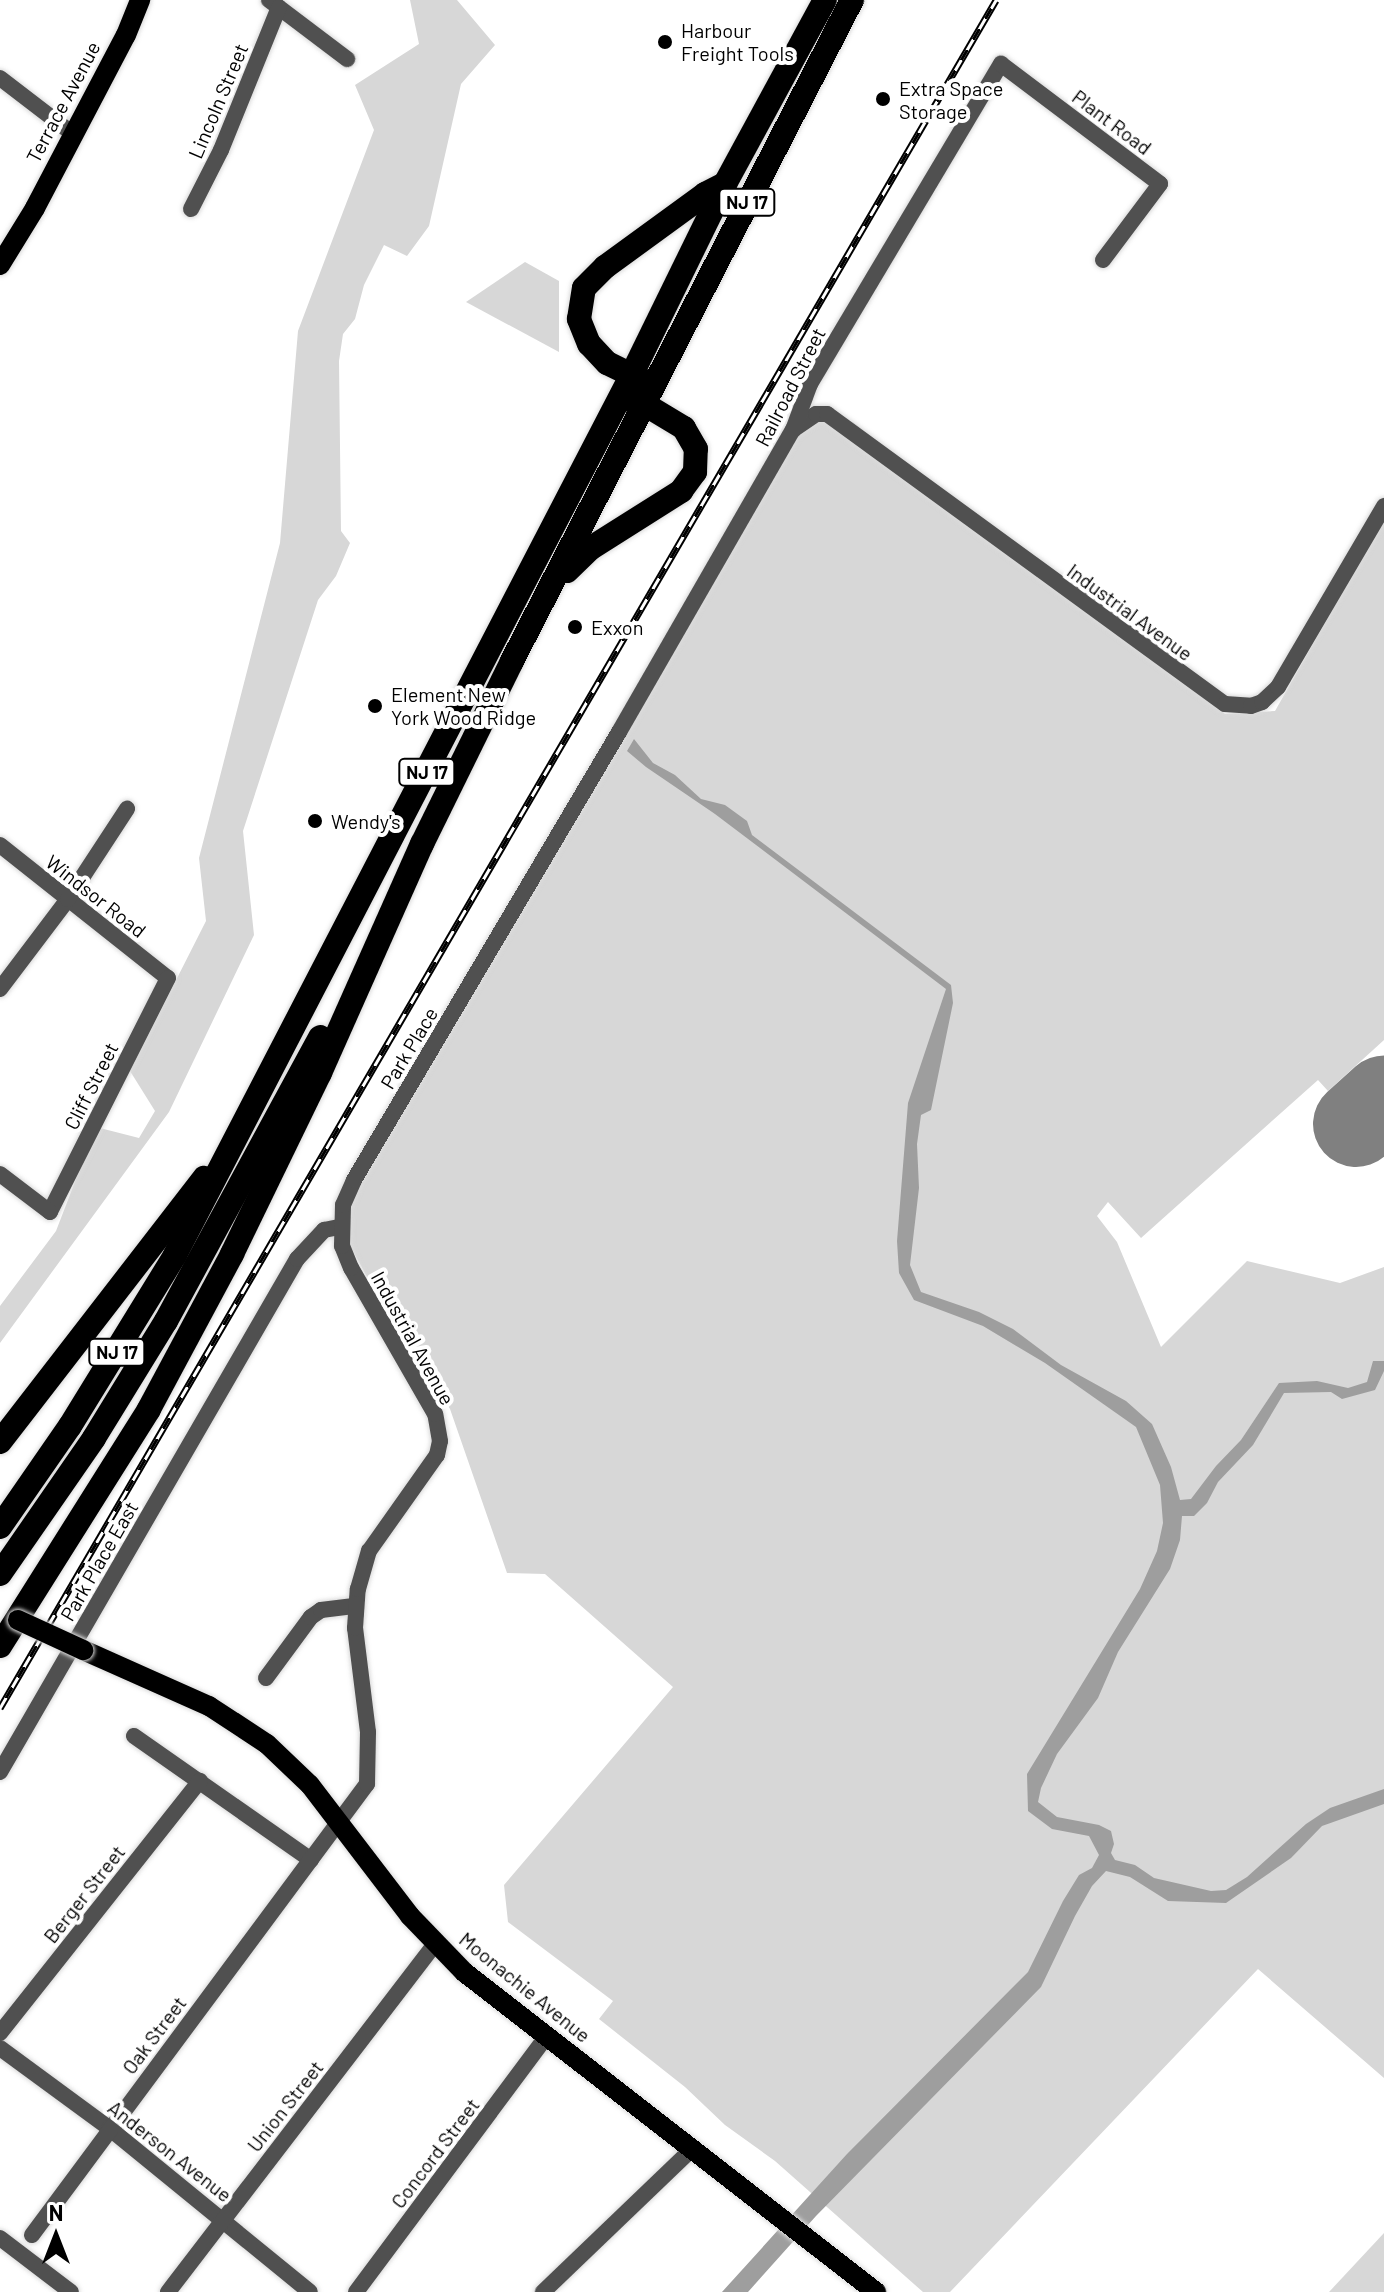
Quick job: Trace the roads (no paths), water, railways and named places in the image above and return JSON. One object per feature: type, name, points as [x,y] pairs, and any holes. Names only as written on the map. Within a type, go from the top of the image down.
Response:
[{"type":"highway","name":"NJ 17","points":[[0,1574],[94,1438],[166,1321],[422,844],[518,648],[554,584],[643,388],[725,184],[825,0]]},
{"type":"highway","name":"NJ 17","points":[[0,1527],[116,1353],[175,1255],[618,401],[643,388],[852,0]]},
{"type":"highway","points":[[554,584],[591,548],[681,491],[695,472],[696,449],[684,428],[643,388],[598,356],[582,332],[580,303],[584,288],[605,267],[705,194],[725,184]]},
{"type":"highway","points":[[0,1646],[9,1616],[83,1517],[149,1409],[232,1254],[320,1073],[422,844]]},
{"type":"highway","points":[[0,1442],[194,1188],[219,1167]]},
{"type":"main road","name":"Terrace Avenue","points":[[2,259],[73,134],[140,0]]},
{"type":"main road","name":"Moonachie Avenue","points":[[9,1616],[234,1721],[292,1765],[341,1822],[435,1944],[476,1983],[876,2292]]},
{"type":"street","points":[[274,4],[347,59]]},
{"type":"street","name":"Lincoln Street","points":[[191,209],[221,150],[274,4]]},
{"type":"street","name":"Railroad Street","points":[[619,732],[793,430],[810,384],[1001,64],[1040,93]]},
{"type":"street","points":[[0,78],[73,134]]},
{"type":"street","name":"Plant Road","points":[[1040,93],[1160,184],[1103,260]]},
{"type":"street","name":"Industrial Avenue","points":[[793,430],[816,414],[827,414],[1225,704],[1251,706],[1262,702],[1278,687],[1384,506]]},
{"type":"street","name":"Park Place","points":[[340,1227],[343,1205],[354,1180],[619,732]]},
{"type":"street","points":[[0,989],[68,899],[127,809]]},
{"type":"street","name":"Windsor Road","points":[[0,845],[168,978]]},
{"type":"street","name":"Cliff Street","points":[[0,1174],[50,1212],[168,978]]},
{"type":"street","name":"Industrial Avenue","points":[[340,1227],[342,1246],[351,1268],[435,1414],[440,1441],[437,1455],[369,1551],[356,1606],[356,1649],[368,1732],[369,1769],[367,1784],[341,1822]]},
{"type":"street","name":"Park Place East","points":[[0,1772],[307,1246],[324,1230],[340,1227]]},
{"type":"street","points":[[266,1678],[311,1617],[321,1610],[356,1606]]},
{"type":"street","points":[[134,1736],[311,1860]]},
{"type":"street","name":"Berger Street","points":[[0,2033],[200,1781]]},
{"type":"street","name":"Oak Street","points":[[32,2235],[109,2128],[341,1822]]},
{"type":"street","name":"Union Street","points":[[168,2292],[435,1944]]},
{"type":"street","name":"Concord Street","points":[[356,2292],[546,2037]]},
{"type":"street","name":"Anderson Avenue","points":[[0,2048],[109,2128],[310,2292]]},
{"type":"street","points":[[543,2292],[691,2150]]},
{"type":"street","points":[[0,2238],[71,2292]]},
{"type":"railway","points":[[0,1708],[996,0]]},
{"type":"place","name":"Harbour Freight Tools","points":[[665,42]]},
{"type":"place","name":"Extra Space Storage","points":[[883,99]]},
{"type":"place","name":"Exxon","points":[[575,627]]},
{"type":"place","name":"Element New York Wood Ridge","points":[[375,706]]},
{"type":"place","name":"Wendy's","points":[[315,821]]}]
